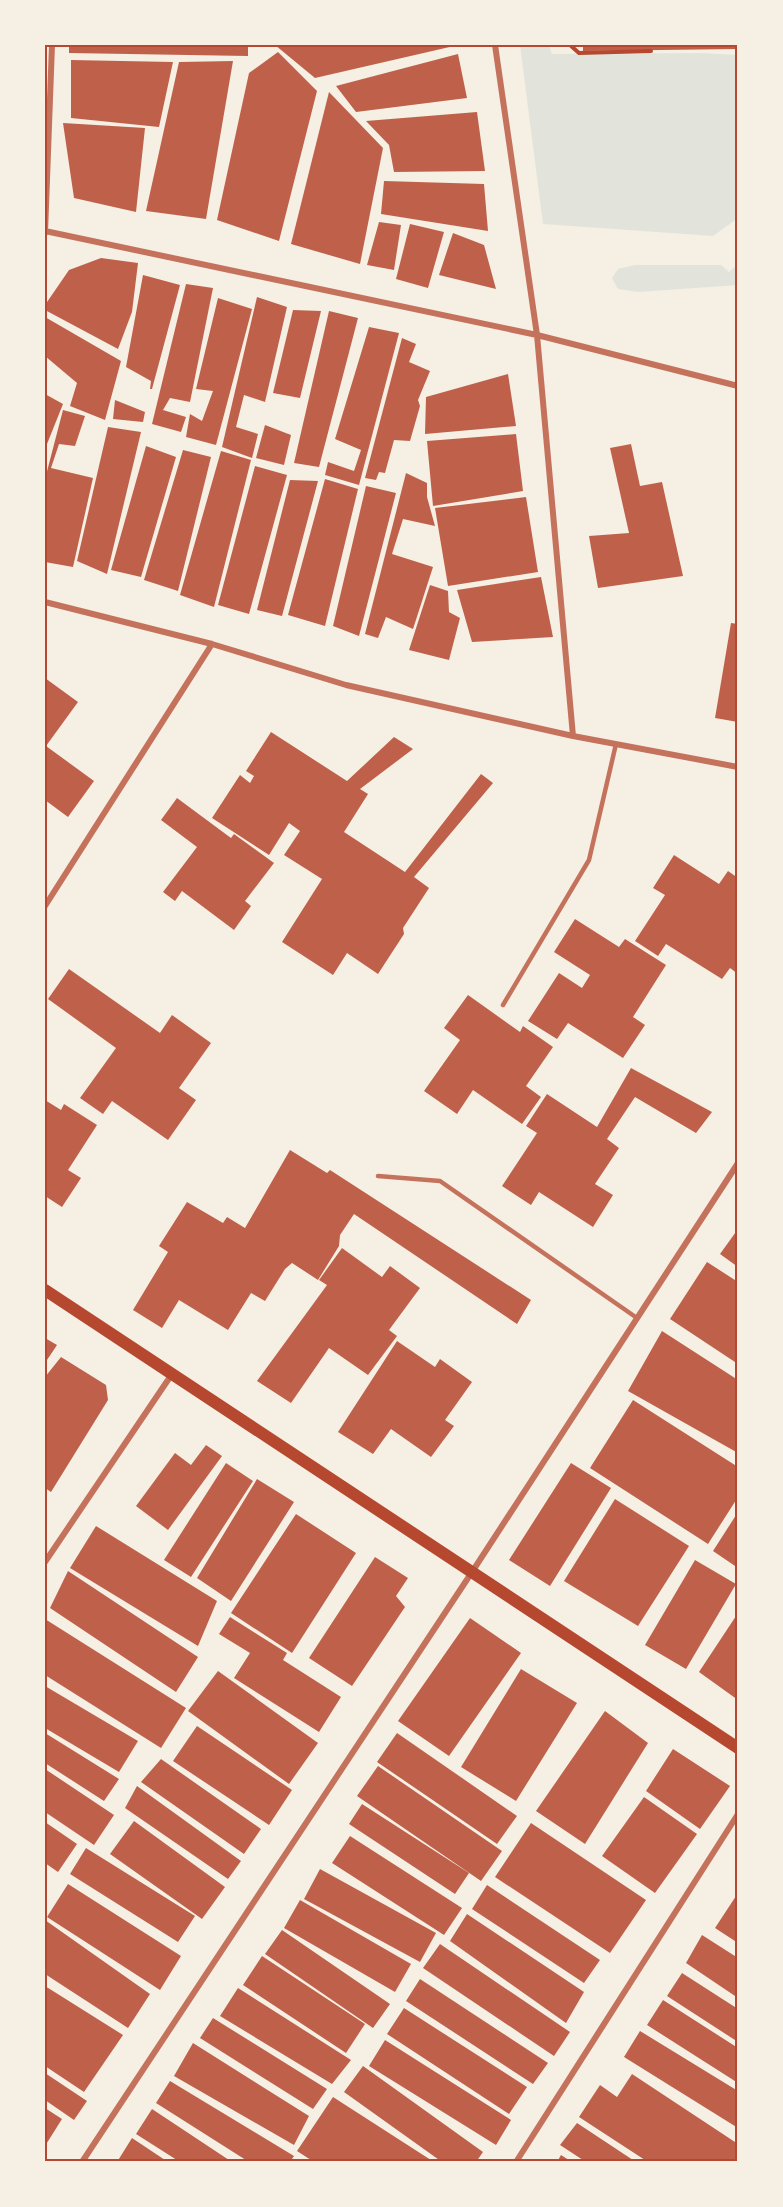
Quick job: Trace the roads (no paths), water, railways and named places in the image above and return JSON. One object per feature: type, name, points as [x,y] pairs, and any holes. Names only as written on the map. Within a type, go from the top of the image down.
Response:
[{"type":"main road","points":[[45,1290],[738,1749]]},
{"type":"street","points":[[52,45],[45,232],[537,335],[738,386]]},
{"type":"street","points":[[495,45],[537,335],[573,736]]},
{"type":"street","points":[[45,602],[212,644],[346,685],[573,736],[738,767]]},
{"type":"street","points":[[45,906],[212,644]]},
{"type":"street","points":[[82,2162],[472,1572],[738,1162]]},
{"type":"street","points":[[45,1562],[172,1373]]},
{"type":"street","points":[[516,2162],[738,1814]]},
{"type":"lane","points":[[503,1005],[589,860],[616,744]]},
{"type":"lane","points":[[378,1176],[440,1181],[637,1318]]}]
